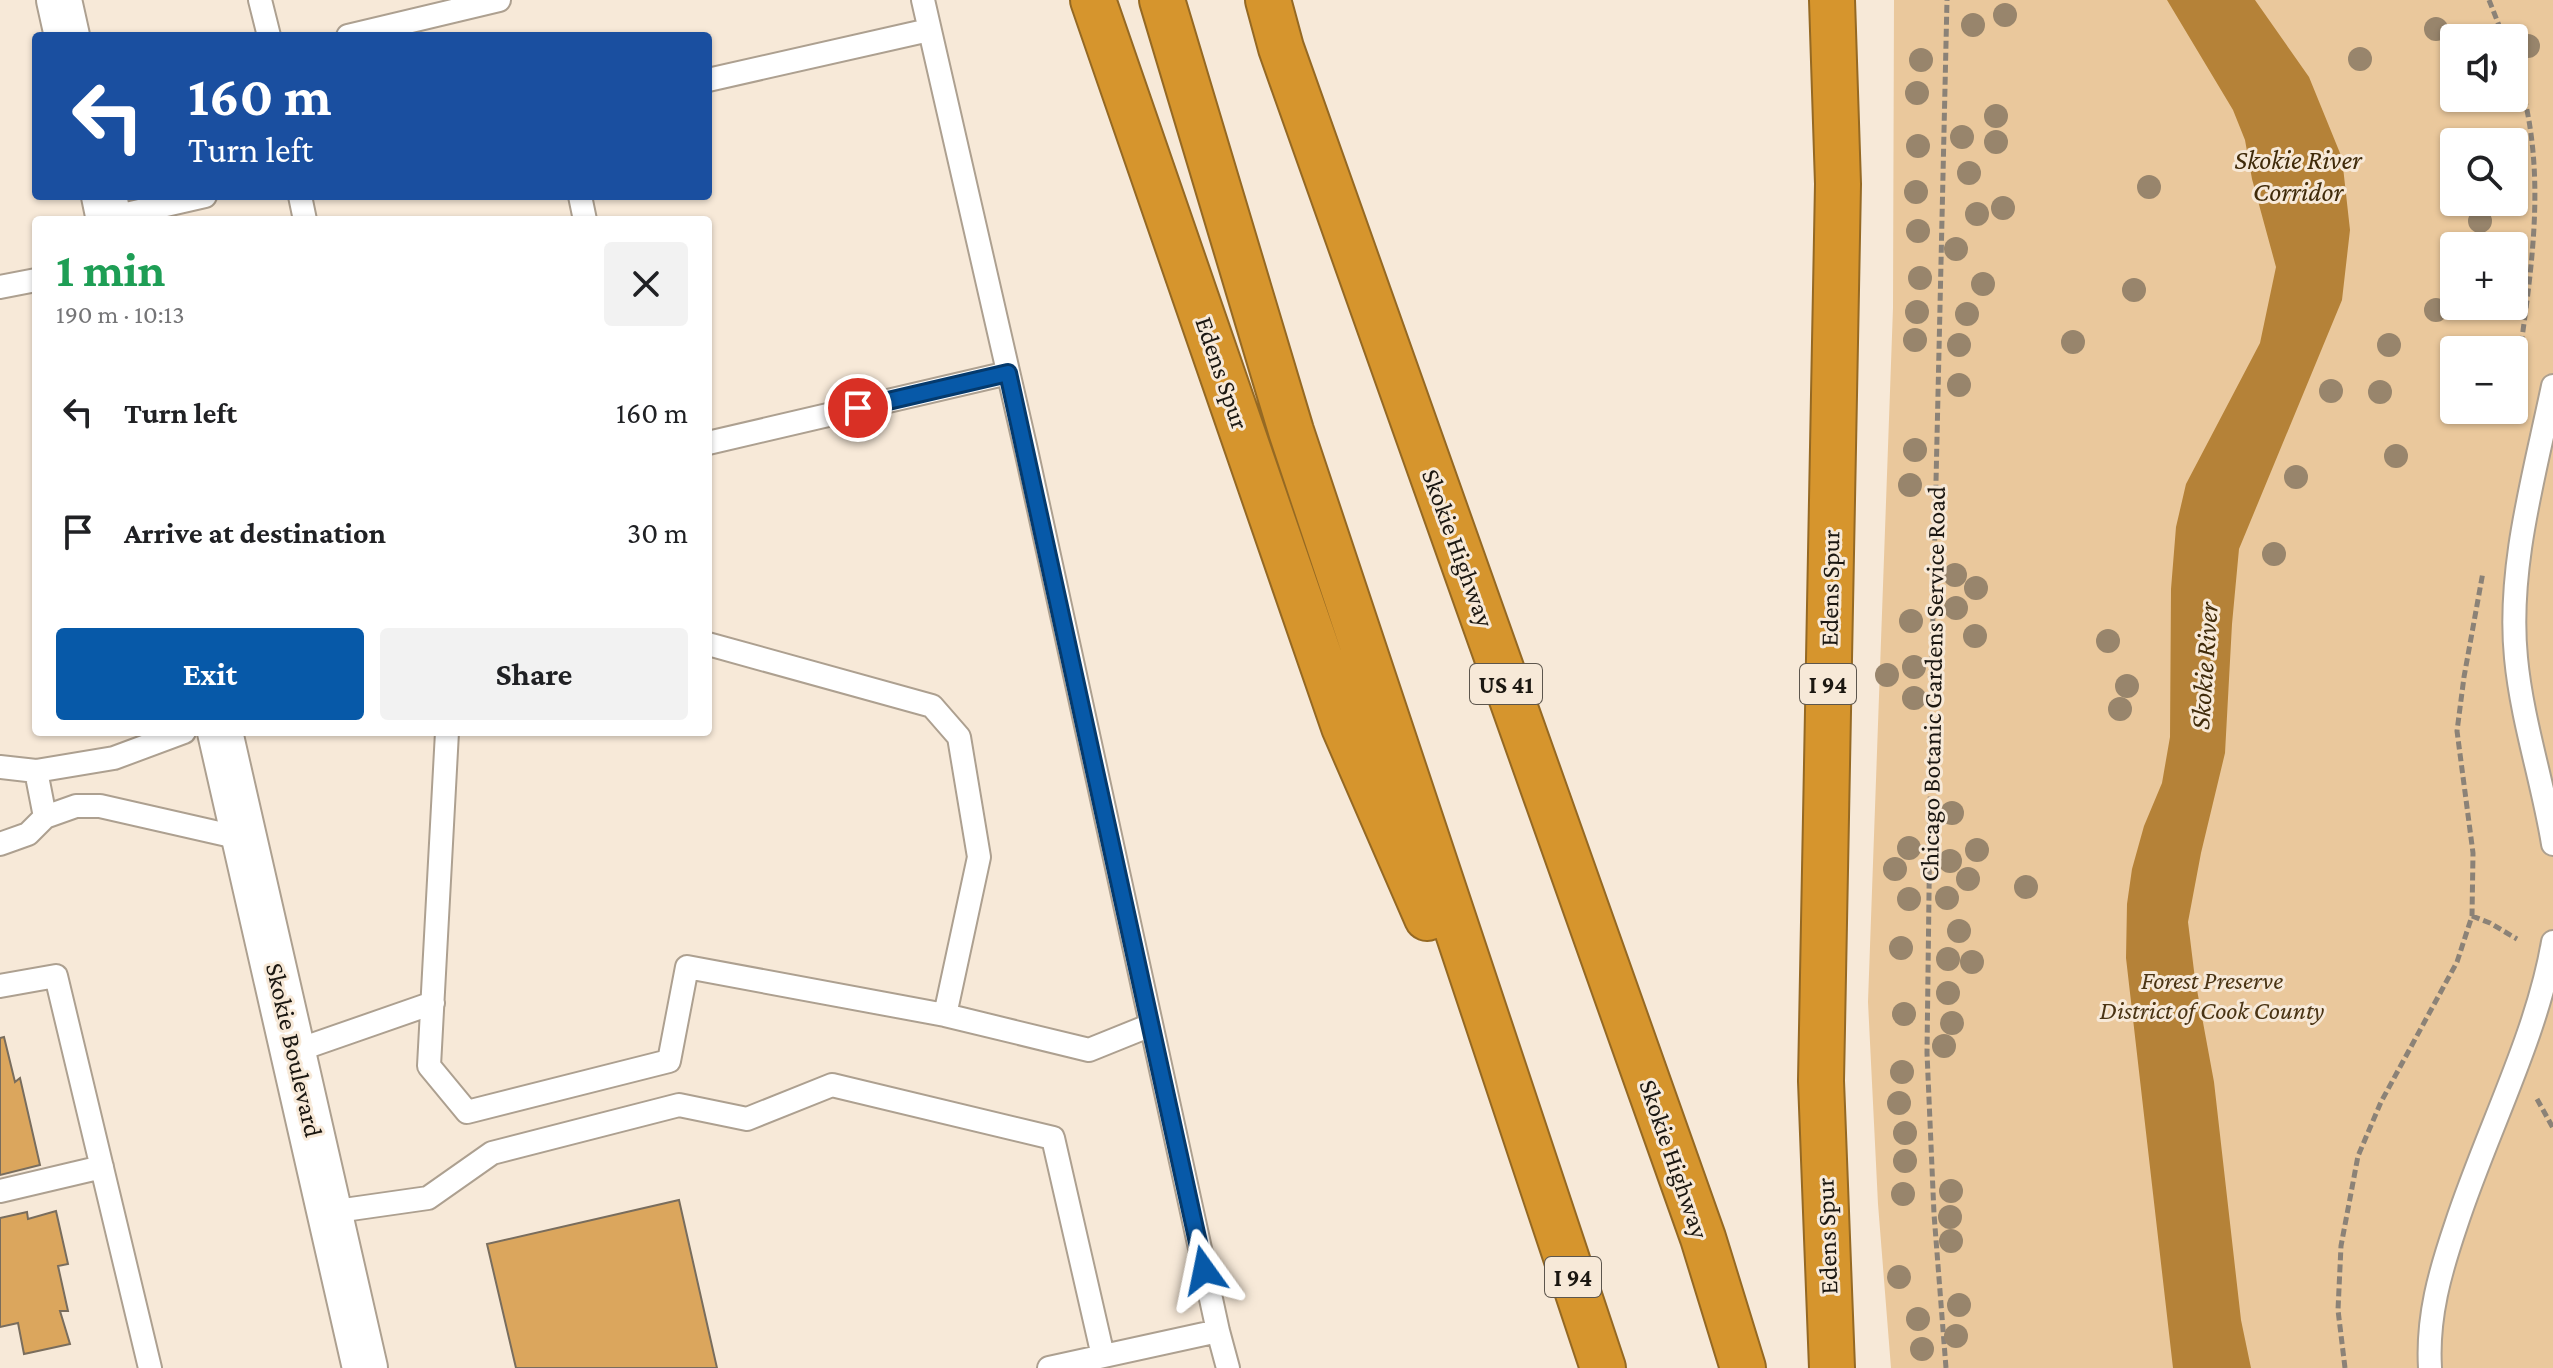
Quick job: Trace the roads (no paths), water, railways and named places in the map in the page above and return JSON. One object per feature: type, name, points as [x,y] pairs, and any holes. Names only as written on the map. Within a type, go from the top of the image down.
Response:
[{"type":"highway","name":"Edens Spur","points":[[1093,0],[1344,727],[1544,1185]]},
{"type":"highway","points":[[1162,0],[1291,431],[1544,1185]]},
{"type":"highway","name":"Skokie Highway","points":[[1268,0],[1281,48],[1697,1223],[1743,1368]]},
{"type":"highway","name":"Edens Spur","points":[[1832,0],[1838,184],[1821,1081],[1832,1368]]},
{"type":"highway","name":"I 94","points":[[1544,1185],[1603,1368]]},
{"type":"main road","name":"Skokie Boulevard","points":[[221,736],[365,1368]]},
{"type":"lane","points":[[260,0],[268,32]]},
{"type":"lane","points":[[365,32],[499,0]]},
{"type":"lane","points":[[923,0],[1228,1368]]},
{"type":"lane","points":[[712,79],[929,30]]},
{"type":"lane","points":[[107,211],[179,200]]},
{"type":"lane","points":[[0,287],[32,281]]},
{"type":"lane","points":[[712,442],[1008,373]]},
{"type":"lane","points":[[2553,386],[2532,486],[2515,603],[2516,657],[2553,844]]},
{"type":"lane","points":[[712,645],[932,706],[959,737],[979,857],[945,1015]]},
{"type":"lane","points":[[0,767],[36,771],[114,758],[173,736]]},
{"type":"lane","points":[[447,736],[429,1066],[467,1112],[669,1061],[687,967],[945,1015],[1089,1050],[1151,1025]]},
{"type":"lane","points":[[36,771],[45,817]]},
{"type":"lane","points":[[0,844],[28,834],[45,817],[76,806],[100,806],[245,839]]},
{"type":"lane","points":[[2430,1368],[2432,1310],[2438,1278],[2542,989],[2553,942]]},
{"type":"lane","points":[[0,986],[56,976],[150,1368]]},
{"type":"lane","points":[[295,1051],[433,1003]]},
{"type":"lane","points":[[330,1212],[428,1198],[492,1153],[679,1105],[747,1119],[832,1085],[1053,1138],[1103,1356]]},
{"type":"lane","points":[[0,1191],[102,1167]]},
{"type":"lane","points":[[1049,1368],[1218,1331]]},
{"type":"water","name":"Skokie River Corridor","points":[[2167,0],[2255,0],[2309,77],[2342,158],[2350,230],[2342,300],[2239,549],[2225,753],[2188,922],[2214,1082],[2241,1320],[2251,1368],[2173,1368],[2126,958],[2127,904],[2132,869],[2144,826],[2162,783],[2170,737],[2171,589],[2176,527],[2186,484],[2260,343],[2276,267],[2252,179],[2245,140],[2233,110]]},
{"type":"water label","name":"Skokie River","points":[[2204,666]]},
{"type":"park label","name":"Forest Preserve District of Cook County","points":[[2212,995]]}]
